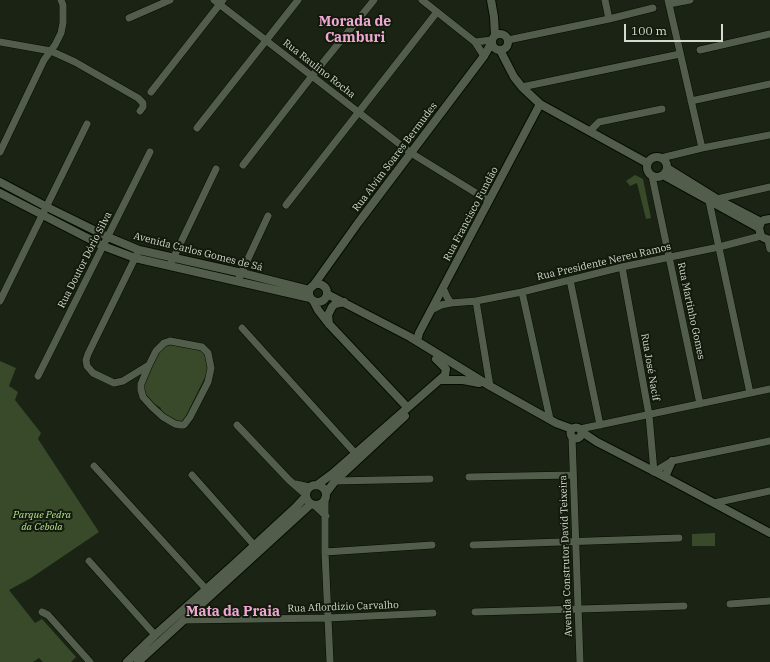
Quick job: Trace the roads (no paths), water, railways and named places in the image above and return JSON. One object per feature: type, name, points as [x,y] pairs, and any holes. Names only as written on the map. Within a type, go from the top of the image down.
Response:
[{"type":"street","points":[[0,152],[44,60],[61,33],[63,23],[63,5],[61,0]]},
{"type":"street","points":[[129,18],[170,0]]},
{"type":"street","points":[[197,128],[298,0]]},
{"type":"street","points":[[244,165],[312,76],[374,0]]},
{"type":"street","points":[[422,0],[475,42],[484,56]]},
{"type":"street","points":[[491,0],[498,42],[514,77],[522,87],[540,104],[648,163]]},
{"type":"street","points":[[605,0],[609,19]]},
{"type":"street","points":[[690,0],[669,2],[702,148]]},
{"type":"street","points":[[151,92],[219,2]]},
{"type":"street","name":"Rua Raulino Rocha","points":[[219,2],[358,113],[411,153],[489,201]]},
{"type":"street","points":[[475,42],[498,42],[609,19],[653,8]]},
{"type":"street","points":[[286,206],[437,12]]},
{"type":"street","points":[[700,50],[770,34]]},
{"type":"street","points":[[0,42],[51,51],[88,68],[133,94],[143,103],[143,107],[140,111]]},
{"type":"street","name":"Rua Alvim Soares Bermudes","points":[[311,288],[484,56],[498,42]]},
{"type":"street","points":[[522,87],[680,54]]},
{"type":"street","points":[[691,101],[770,84]]},
{"type":"street","name":"Rua Francisco Fundão","points":[[415,337],[432,310],[540,104]]},
{"type":"street","points":[[590,131],[599,122],[662,109]]},
{"type":"street","points":[[0,301],[87,124]]},
{"type":"street","points":[[665,172],[656,177],[652,176],[647,170],[648,163],[653,158],[661,158],[702,148],[770,135]]},
{"type":"street","name":"Rua Doutor Dório Silva","points":[[38,376],[150,152]]},
{"type":"street","points":[[661,158],[666,162],[665,172]]},
{"type":"street","points":[[170,266],[216,169]]},
{"type":"street","points":[[665,172],[713,200],[764,233]]},
{"type":"street","name":"Rua Martinho Gomes","points":[[652,176],[700,404]]},
{"type":"street","name":"Avenida Carlos Gomes de Sá","points":[[0,182],[103,246],[135,258],[238,281],[312,300]]},
{"type":"street","points":[[713,200],[770,187]]},
{"type":"street","name":"Avenida Carlos Gomes de Sá","points":[[0,193],[139,250],[311,288]]},
{"type":"street","points":[[713,200],[719,247],[750,393]]},
{"type":"street","points":[[238,281],[268,216]]},
{"type":"street","points":[[770,219],[764,220],[764,233],[770,250]]},
{"type":"street","name":"Rua Presidente Nereu Ramos","points":[[432,310],[441,305],[476,301],[522,292],[622,267],[719,247],[764,233]]},
{"type":"street","points":[[139,250],[88,354],[86,360],[87,366],[93,373],[114,383],[123,381],[149,365],[160,346],[164,343],[170,341],[198,346],[206,350],[209,357],[210,375],[190,417],[184,425],[175,424],[162,417],[144,397],[141,390],[141,384],[149,365]]},
{"type":"street","name":"Rua José Nacif","points":[[622,267],[649,415],[654,472]]},
{"type":"street","points":[[312,300],[318,303],[324,300],[325,290],[323,270]]},
{"type":"street","points":[[570,280],[600,425]]},
{"type":"street","points":[[407,407],[329,324],[309,296],[311,288],[318,284],[344,302],[415,337],[490,386],[576,434],[597,442],[770,533]]},
{"type":"street","points":[[443,288],[446,297],[452,303]]},
{"type":"street","points":[[522,292],[553,421]]},
{"type":"street","points":[[476,301],[490,386]]},
{"type":"street","points":[[329,324],[328,315],[332,307],[335,304],[344,302]]},
{"type":"street","points":[[242,328],[355,453]]},
{"type":"street","points":[[157,638],[183,620],[296,507],[314,485],[317,485],[332,474],[407,407],[440,380],[446,372],[444,365],[422,347],[415,337]]},
{"type":"street","points":[[440,380],[471,381],[490,386]]},
{"type":"street","points":[[576,434],[600,425],[770,389]]},
{"type":"street","points":[[138,662],[157,638],[206,589],[312,504],[321,503],[335,481],[407,414],[417,399]]},
{"type":"street","points":[[237,425],[289,480],[301,486],[307,492],[308,502],[326,516]]},
{"type":"street","name":"Avenida Construtor David Teixeira","points":[[576,434],[572,448],[572,475],[579,608],[580,662]]},
{"type":"street","points":[[654,472],[672,461],[770,441]]},
{"type":"street","points":[[665,477],[672,461]]},
{"type":"street","points":[[94,466],[206,589]]},
{"type":"street","points":[[192,475],[254,550]]},
{"type":"street","points":[[469,477],[572,475]]},
{"type":"street","points":[[335,481],[430,479]]},
{"type":"street","points":[[317,485],[323,488],[325,496],[325,552],[330,662]]},
{"type":"street","points":[[714,503],[770,492]]},
{"type":"street","points":[[726,510],[731,499]]},
{"type":"street","points":[[474,545],[679,538]]},
{"type":"street","points":[[325,552],[432,545]]},
{"type":"street","points":[[89,561],[157,638]]},
{"type":"street","points":[[730,604],[770,601]]},
{"type":"street","points":[[475,612],[684,606]]},
{"type":"street","points":[[42,612],[48,615],[90,662]]},
{"type":"street","name":"Rua Aflordizio Carvalho","points":[[183,620],[328,618],[433,613]]},
{"type":"street","points":[[127,662],[147,649]]},
{"type":"district","name":"Morada de Camburi","points":[[355,30]]},
{"type":"district","name":"Mata da Praia","points":[[233,612]]},
{"type":"park label","name":"Parque Pedra da Cebola","points":[[42,520]]}]
